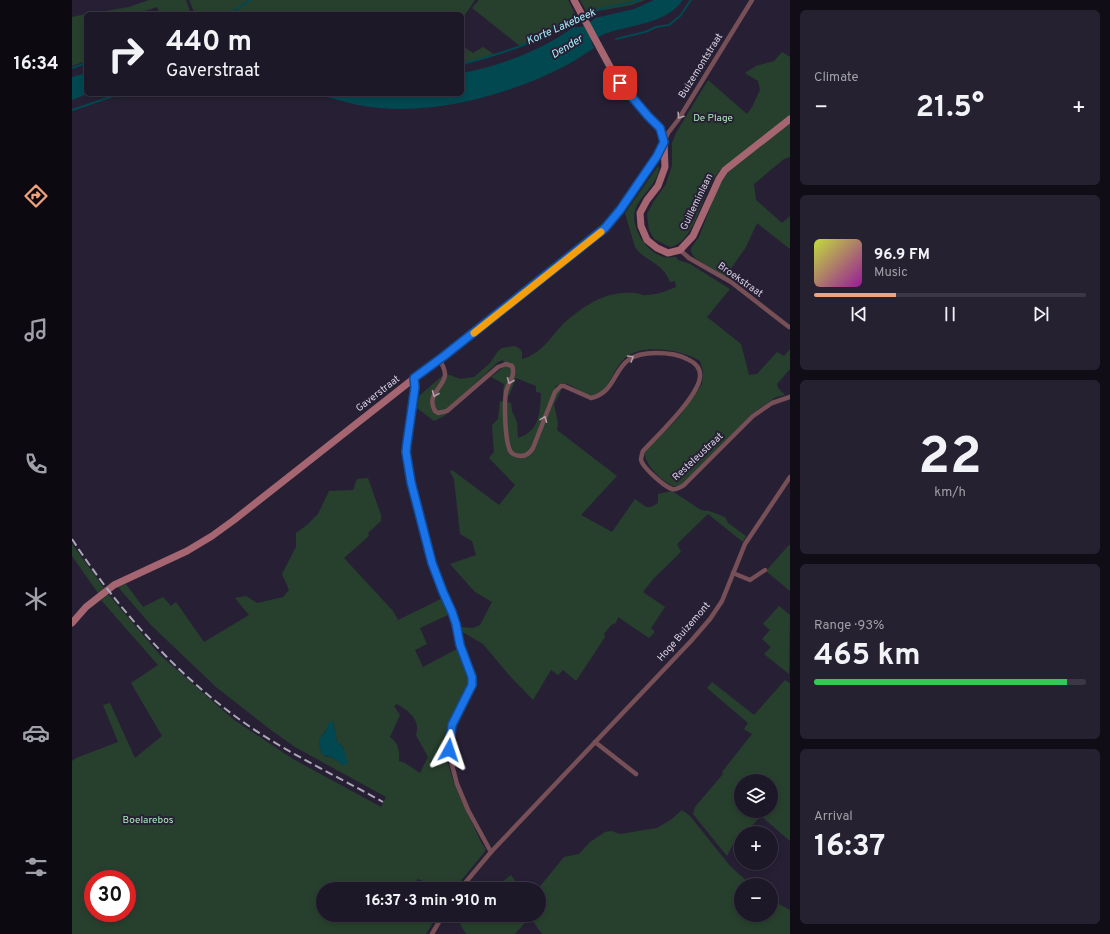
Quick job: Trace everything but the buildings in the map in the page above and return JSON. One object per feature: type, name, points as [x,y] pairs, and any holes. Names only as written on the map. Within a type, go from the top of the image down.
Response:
[{"type":"street","points":[[574,0],[578,10],[615,76],[660,128],[664,142],[665,167],[658,186],[647,200],[640,213],[641,226],[647,240],[657,248],[668,252],[680,250]]},
{"type":"street","name":"Buizemontstraat","points":[[664,142],[668,133],[678,120],[752,0]]},
{"type":"street","name":"Guilleminlaan","points":[[680,250],[693,236],[719,179],[725,170],[790,119]]},
{"type":"street","name":"Gaverstraat","points":[[72,623],[90,604],[114,585],[187,551],[212,536],[234,520],[609,225],[657,156],[664,142]]},
{"type":"street","name":"Broekstraat","points":[[680,250],[689,258],[731,282],[789,327]]},
{"type":"street","name":"Resteleustraat","points":[[440,359],[445,374],[444,379],[435,392],[432,404],[435,411],[438,413],[443,413],[450,408],[498,367],[506,364],[512,366],[513,374],[506,391],[505,401],[507,438],[511,453],[516,456],[520,456],[529,454],[533,448],[555,392],[561,386],[591,398],[602,395],[607,391],[622,366],[630,358],[636,355],[645,353],[665,353],[684,357],[696,364],[699,369],[699,382],[674,419],[643,451],[641,455],[643,465],[661,482],[673,489],[678,489],[684,485],[753,416],[765,407],[780,399],[790,397]]},
{"type":"street","points":[[414,378],[415,387],[406,452],[411,482],[432,563],[456,624],[460,645],[472,681],[469,692],[452,725],[449,750],[450,757],[457,784],[468,810],[491,852]]},
{"type":"street","name":"Hoge Buizemont","points":[[466,882],[491,852],[691,641],[710,618],[722,601],[745,544],[790,477]]},
{"type":"street","points":[[733,573],[750,580],[765,570]]},
{"type":"street","points":[[594,742],[636,774]]},
{"type":"street","points":[[432,934],[438,922]]},
{"type":"green space","points":[[149,0],[186,0],[190,12],[159,12],[157,7],[143,12],[99,12],[129,7]]},
{"type":"green space","points":[[189,0],[475,0],[464,16],[464,12],[194,12]]},
{"type":"green space","points":[[479,0],[568,0],[577,18],[520,46],[472,8]]},
{"type":"green space","points":[[580,0],[645,0],[632,5],[587,13]]},
{"type":"green space","points":[[84,14],[84,62],[72,66],[72,17]]},
{"type":"green space","points":[[464,47],[473,53],[483,47],[495,55],[464,63]]},
{"type":"green space","name":"De Plage","points":[[782,52],[790,57],[790,157],[784,159],[754,184],[756,200],[782,223],[790,216],[790,249],[757,223],[746,247],[725,277],[695,258],[691,252],[691,248],[699,237],[715,195],[730,169],[724,166],[716,175],[693,224],[687,235],[679,243],[670,247],[654,239],[649,230],[647,214],[666,184],[672,165],[672,143],[676,133],[708,80],[747,114],[760,90],[758,81],[745,73],[756,66],[774,61]]},
{"type":"green space","points":[[658,166],[658,173],[653,184],[641,199],[635,210],[634,217],[637,232],[646,245],[658,255],[665,257],[676,257],[678,260],[690,264],[730,289],[707,317],[741,344],[749,375],[757,374],[777,352],[784,356],[790,349],[790,369],[777,384],[778,388],[785,395],[776,397],[753,413],[686,481],[680,485],[674,486],[665,481],[655,472],[647,462],[645,452],[679,417],[702,384],[703,372],[700,361],[693,357],[674,351],[653,349],[642,350],[633,353],[622,361],[604,391],[600,393],[588,395],[568,384],[559,384],[555,387],[561,391],[554,404],[558,424],[557,430],[617,476],[581,515],[612,532],[635,499],[646,507],[651,507],[658,503],[658,494],[672,491],[701,510],[709,511],[725,517],[728,523],[746,536],[743,542],[708,514],[677,544],[681,552],[654,578],[643,592],[665,607],[651,628],[655,632],[649,638],[618,617],[616,623],[611,625],[604,634],[605,637],[576,681],[563,670],[558,675],[551,670],[533,700],[509,675],[483,644],[461,631],[461,627],[473,628],[480,625],[492,602],[475,592],[450,564],[476,555],[472,541],[460,534],[454,479],[450,472],[452,470],[499,505],[515,485],[489,458],[494,452],[492,425],[498,419],[500,401],[511,403],[512,411],[517,422],[518,438],[531,431],[535,426],[539,414],[541,393],[536,392],[536,386],[516,378],[509,396],[503,393],[504,384],[491,377],[505,366],[503,360],[498,362],[451,406],[446,415],[434,421],[417,408],[419,396],[442,376],[450,375],[460,379],[474,377],[490,363],[498,351],[502,348],[515,346],[522,352],[522,359],[529,357],[540,349],[563,324],[593,302],[613,294],[654,294],[676,287],[675,281],[670,282],[663,270],[643,256],[635,247],[625,213]]},
{"type":"green space","name":"Boelarebos","points":[[368,478],[381,515],[381,521],[368,533],[369,536],[344,558],[393,611],[398,620],[443,598],[450,614],[420,628],[427,644],[415,650],[423,667],[459,648],[467,668],[469,676],[468,684],[447,729],[446,754],[458,793],[486,849],[483,854],[460,882],[425,882],[418,879],[416,882],[316,882],[316,922],[433,922],[426,934],[72,934],[72,761],[76,758],[118,742],[103,705],[110,703],[135,758],[162,736],[131,683],[158,665],[101,600],[108,594],[160,655],[234,720],[293,759],[381,807],[386,797],[295,747],[216,687],[151,625],[118,587],[126,584],[143,607],[163,597],[171,606],[176,602],[204,642],[249,615],[235,598],[246,596],[257,603],[283,597],[289,590],[282,574],[296,547],[296,533],[318,514],[329,491],[353,490],[357,479]],"holes":[[[397,704],[406,710],[415,720],[417,725],[416,735],[428,757],[420,773],[405,763],[399,761],[398,748],[393,739],[390,737],[400,715],[394,706]],[[333,721],[337,742],[343,747],[347,763],[343,765],[333,758],[325,756],[321,752],[319,743],[320,738]]]},
{"type":"green space","points":[[72,544],[104,588],[98,593],[72,556]]},
{"type":"green space","points":[[790,545],[790,591],[766,571]]},
{"type":"green space","points":[[779,606],[790,615],[789,674],[764,654],[771,647],[762,639],[770,630],[763,624]]},
{"type":"green space","points":[[785,680],[790,683],[790,841],[778,831],[778,826],[773,826],[763,818],[778,818],[778,774],[734,774],[734,818],[759,818],[752,826],[734,826],[734,844],[727,856],[693,814],[695,807],[723,774],[722,772],[752,734],[744,729],[748,723],[707,688],[712,682],[754,715]]},
{"type":"green space","points":[[682,810],[690,816],[730,866],[743,878],[734,878],[734,922],[778,922],[778,904],[790,910],[790,934],[542,934],[534,922],[546,922],[546,882],[544,882],[564,857],[579,854],[590,842],[605,832],[611,831],[620,834],[657,828],[672,819]]},
{"type":"green space","points":[[511,875],[516,882],[503,882]]},
{"type":"green space","points":[[462,922],[526,922],[515,934],[466,934],[460,924]]},
{"type":"water","name":"Dender","points":[[654,0],[683,0],[676,8],[658,19],[607,33],[591,41],[594,48],[565,66],[517,87],[491,95],[438,107],[411,109],[358,105],[324,96],[464,96],[464,73],[492,66],[520,56],[548,43],[574,27],[585,25],[595,18],[634,9]]},
{"type":"water","points":[[84,74],[84,95],[72,100],[72,77]]},
{"type":"water","points":[[333,721],[337,742],[343,747],[348,764],[343,765],[333,758],[322,754],[321,752],[319,743],[320,738],[326,731],[328,724]]},
{"type":"waterway","points":[[232,12],[250,0]]},
{"type":"waterway","name":"Korte Lakebeek","points":[[464,63],[522,46],[594,11],[639,0]]},
{"type":"waterway","points":[[616,39],[645,32],[656,27],[669,25],[680,16],[691,0]]},
{"type":"waterway","name":"Korte Lakebeek","points":[[72,68],[84,64]]},
{"type":"waterway","points":[[72,110],[113,96]]},
{"type":"railway","points":[[72,539],[111,594],[133,621],[181,671],[207,694],[233,715],[261,734],[383,802]]},
{"type":"slow traffic","points":[[474,333],[601,232]]},
{"type":"route","points":[[449,750],[452,725],[472,685],[472,677],[460,645],[452,612],[432,563],[411,482],[406,452],[415,387],[414,378],[444,356],[609,225],[620,210],[657,156],[664,142],[660,128],[620,83]]}]
